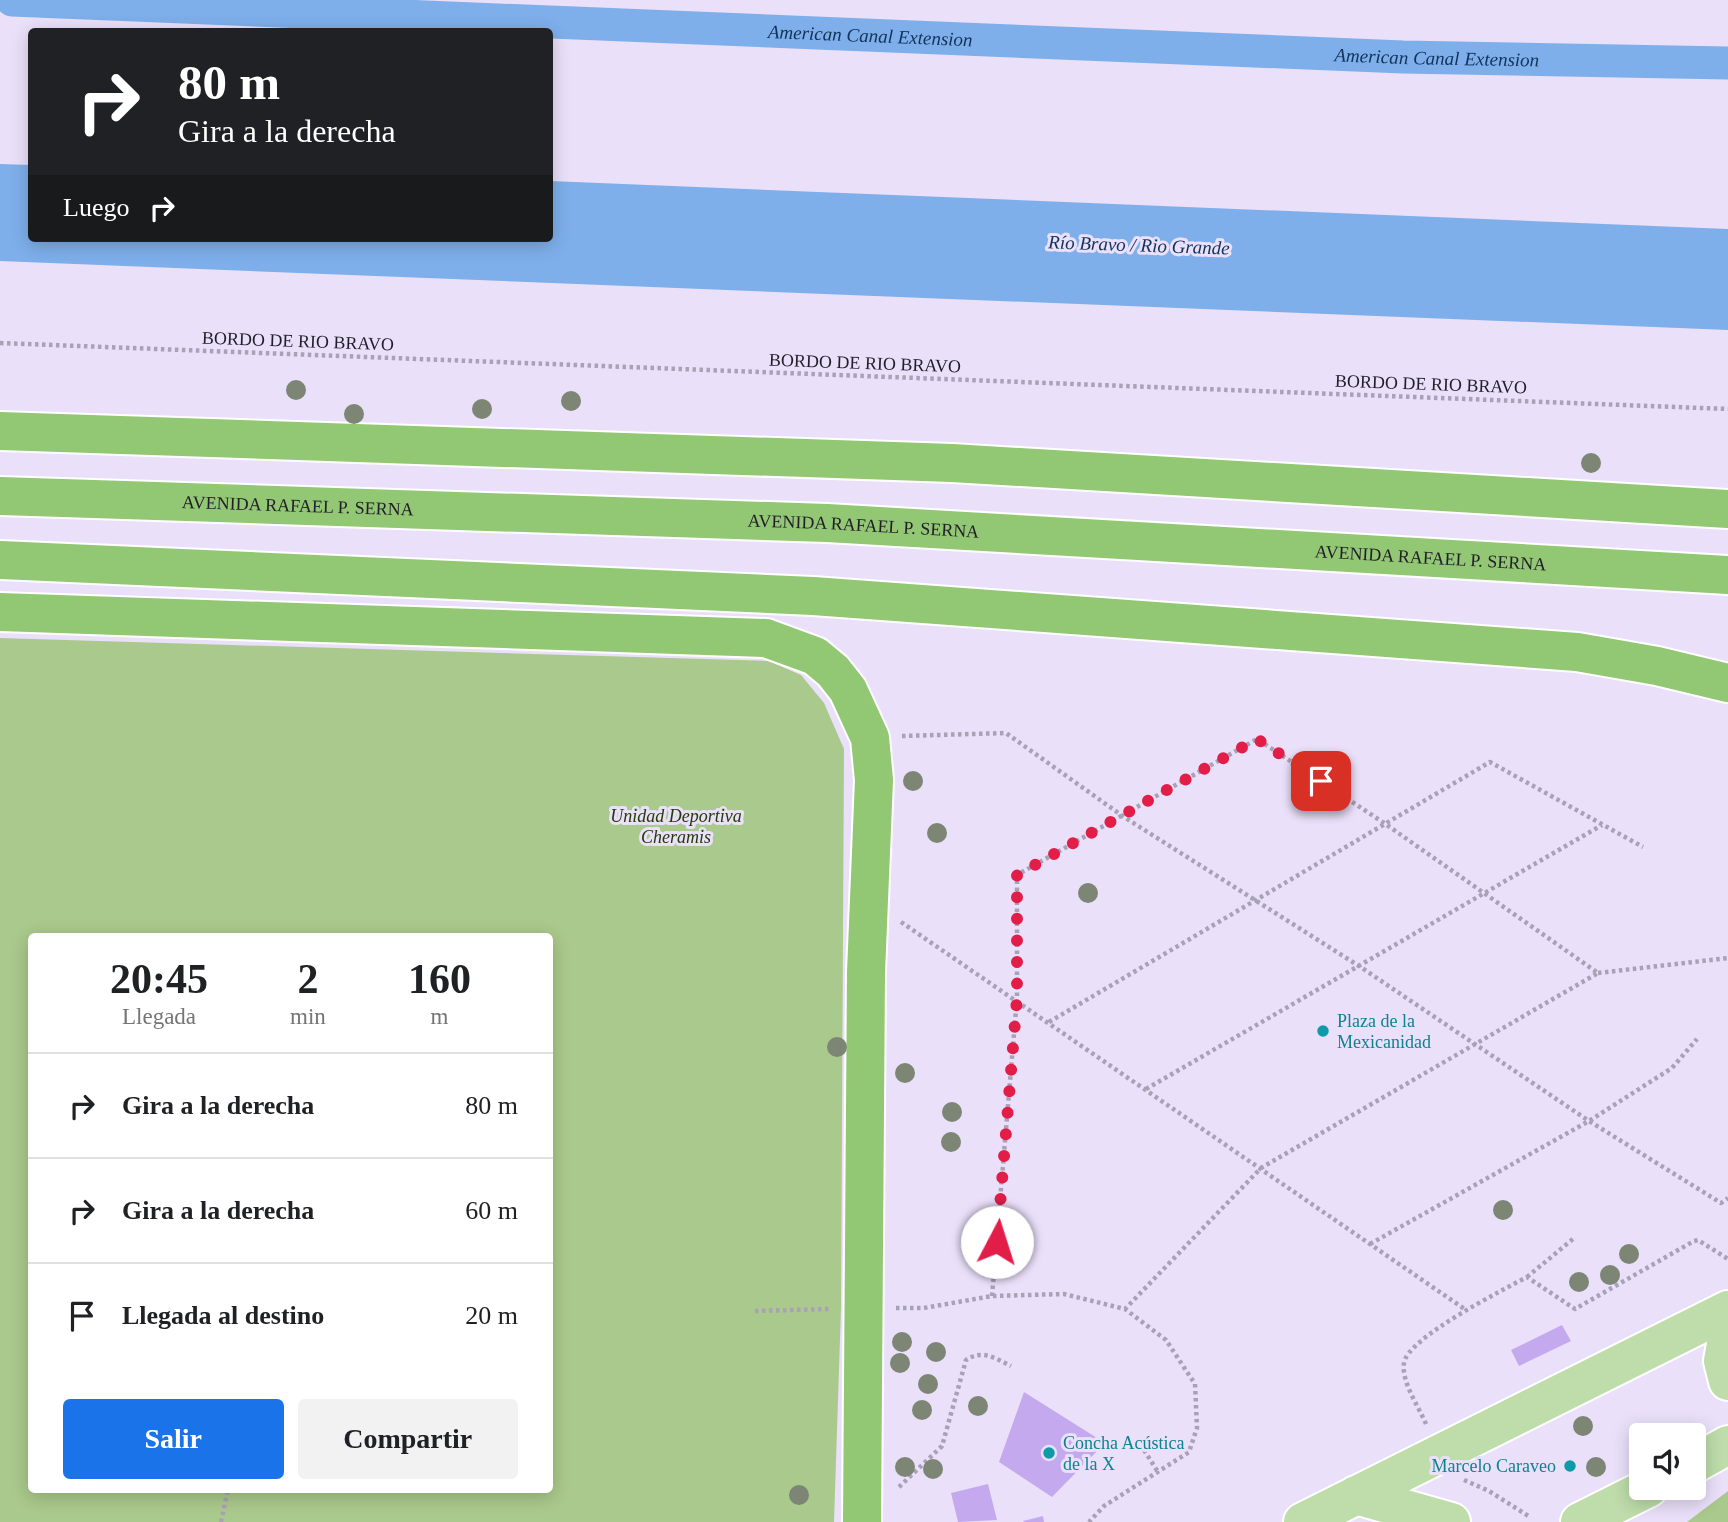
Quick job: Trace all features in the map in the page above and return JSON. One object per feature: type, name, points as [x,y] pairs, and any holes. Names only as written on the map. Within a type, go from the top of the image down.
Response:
[{"type":"highway","points":[[0,431],[952,463],[1728,509]]},
{"type":"highway","name":"AVENIDA RAFAEL P. SERNA","points":[[0,495],[827,523],[1728,575]]},
{"type":"highway","points":[[0,560],[813,596],[1577,652],[1657,666],[1728,683]]},
{"type":"highway","points":[[0,612],[766,638],[815,656],[833,671],[848,690],[870,738],[874,779],[868,918],[862,1522]]},
{"type":"main road","points":[[1303,1522],[1728,1310]]},
{"type":"main road","points":[[1728,1334],[1723,1361],[1728,1381]]},
{"type":"main road","points":[[1356,1495],[1451,1522]]},
{"type":"main road","points":[[1580,1522],[1629,1498]]},
{"type":"main road","points":[[1632,1522],[1656,1500]]},
{"type":"path","name":"BORDO DE RIO BRAVO","points":[[0,343],[1728,409]]},
{"type":"path","points":[[870,738],[1006,733],[1124,817],[1359,966],[1589,1121],[1721,1203],[1728,1198]]},
{"type":"path","points":[[992,1296],[1017,998],[1017,875],[1124,817],[1257,739],[1384,823],[1598,973]]},
{"type":"path","points":[[1049,1022],[1490,762],[1643,847]]},
{"type":"path","points":[[1146,1088],[1602,825]]},
{"type":"path","points":[[868,918],[896,918],[1017,998],[1466,1310]]},
{"type":"path","points":[[1125,1309],[1261,1168],[1473,1044],[1598,973],[1728,958]]},
{"type":"path","points":[[1370,1244],[1589,1121],[1672,1068],[1698,1039]]},
{"type":"path","points":[[1424,1420],[1404,1374],[1404,1361],[1411,1349],[1466,1310],[1527,1277],[1573,1240]]},
{"type":"path","points":[[1527,1277],[1575,1309],[1693,1241],[1698,1240],[1728,1259]]},
{"type":"path","points":[[908,1308],[992,1296],[1064,1294],[1125,1309],[1166,1340],[1195,1384],[1197,1428],[1189,1452],[1104,1506],[1089,1522]]},
{"type":"path","points":[[755,1311],[841,1308]]},
{"type":"path","points":[[900,1488],[942,1446],[966,1360],[984,1354],[1011,1366]]},
{"type":"path","points":[[1144,1450],[1158,1472]]},
{"type":"path","points":[[1456,1477],[1489,1491],[1530,1517]]},
{"type":"path","points":[[221,1522],[227,1493]]},
{"type":"green space","name":"Unidad Deportiva Cheramis","points":[[0,638],[769,661],[801,675],[824,703],[844,749],[841,1308],[834,1522],[0,1522]]},
{"type":"green space","points":[[1728,1491],[1728,1522],[1687,1522]]},
{"type":"water","name":"Río Bravo / Rio Grande","points":[[0,164],[28,165],[28,242],[553,242],[553,181],[1728,229],[1728,330],[0,261]]},
{"type":"building","points":[[1562,1325],[1571,1341],[1519,1366],[1511,1350]]},
{"type":"building","name":"Concha Acústica de la X","points":[[1024,1392],[1105,1443],[1052,1497],[999,1462]]},
{"type":"building","points":[[988,1484],[997,1520],[958,1522],[951,1493]]},
{"type":"building","points":[[1043,1516],[1044,1522],[1023,1521]]},
{"type":"waterway","name":"American Canal Extension","points":[[12,0],[1403,57],[1728,63]]},
{"type":"place","name":"Plaza de la Mexicanidad","points":[[1323,1031]]},
{"type":"place","name":"Concha Acústica de la X","points":[[1049,1453]]},
{"type":"place","name":"Marcelo Caraveo","points":[[1570,1466]]},
{"type":"route","points":[[997,1242],[1017,998],[1017,875],[1124,817],[1257,739],[1321,781]]}]
